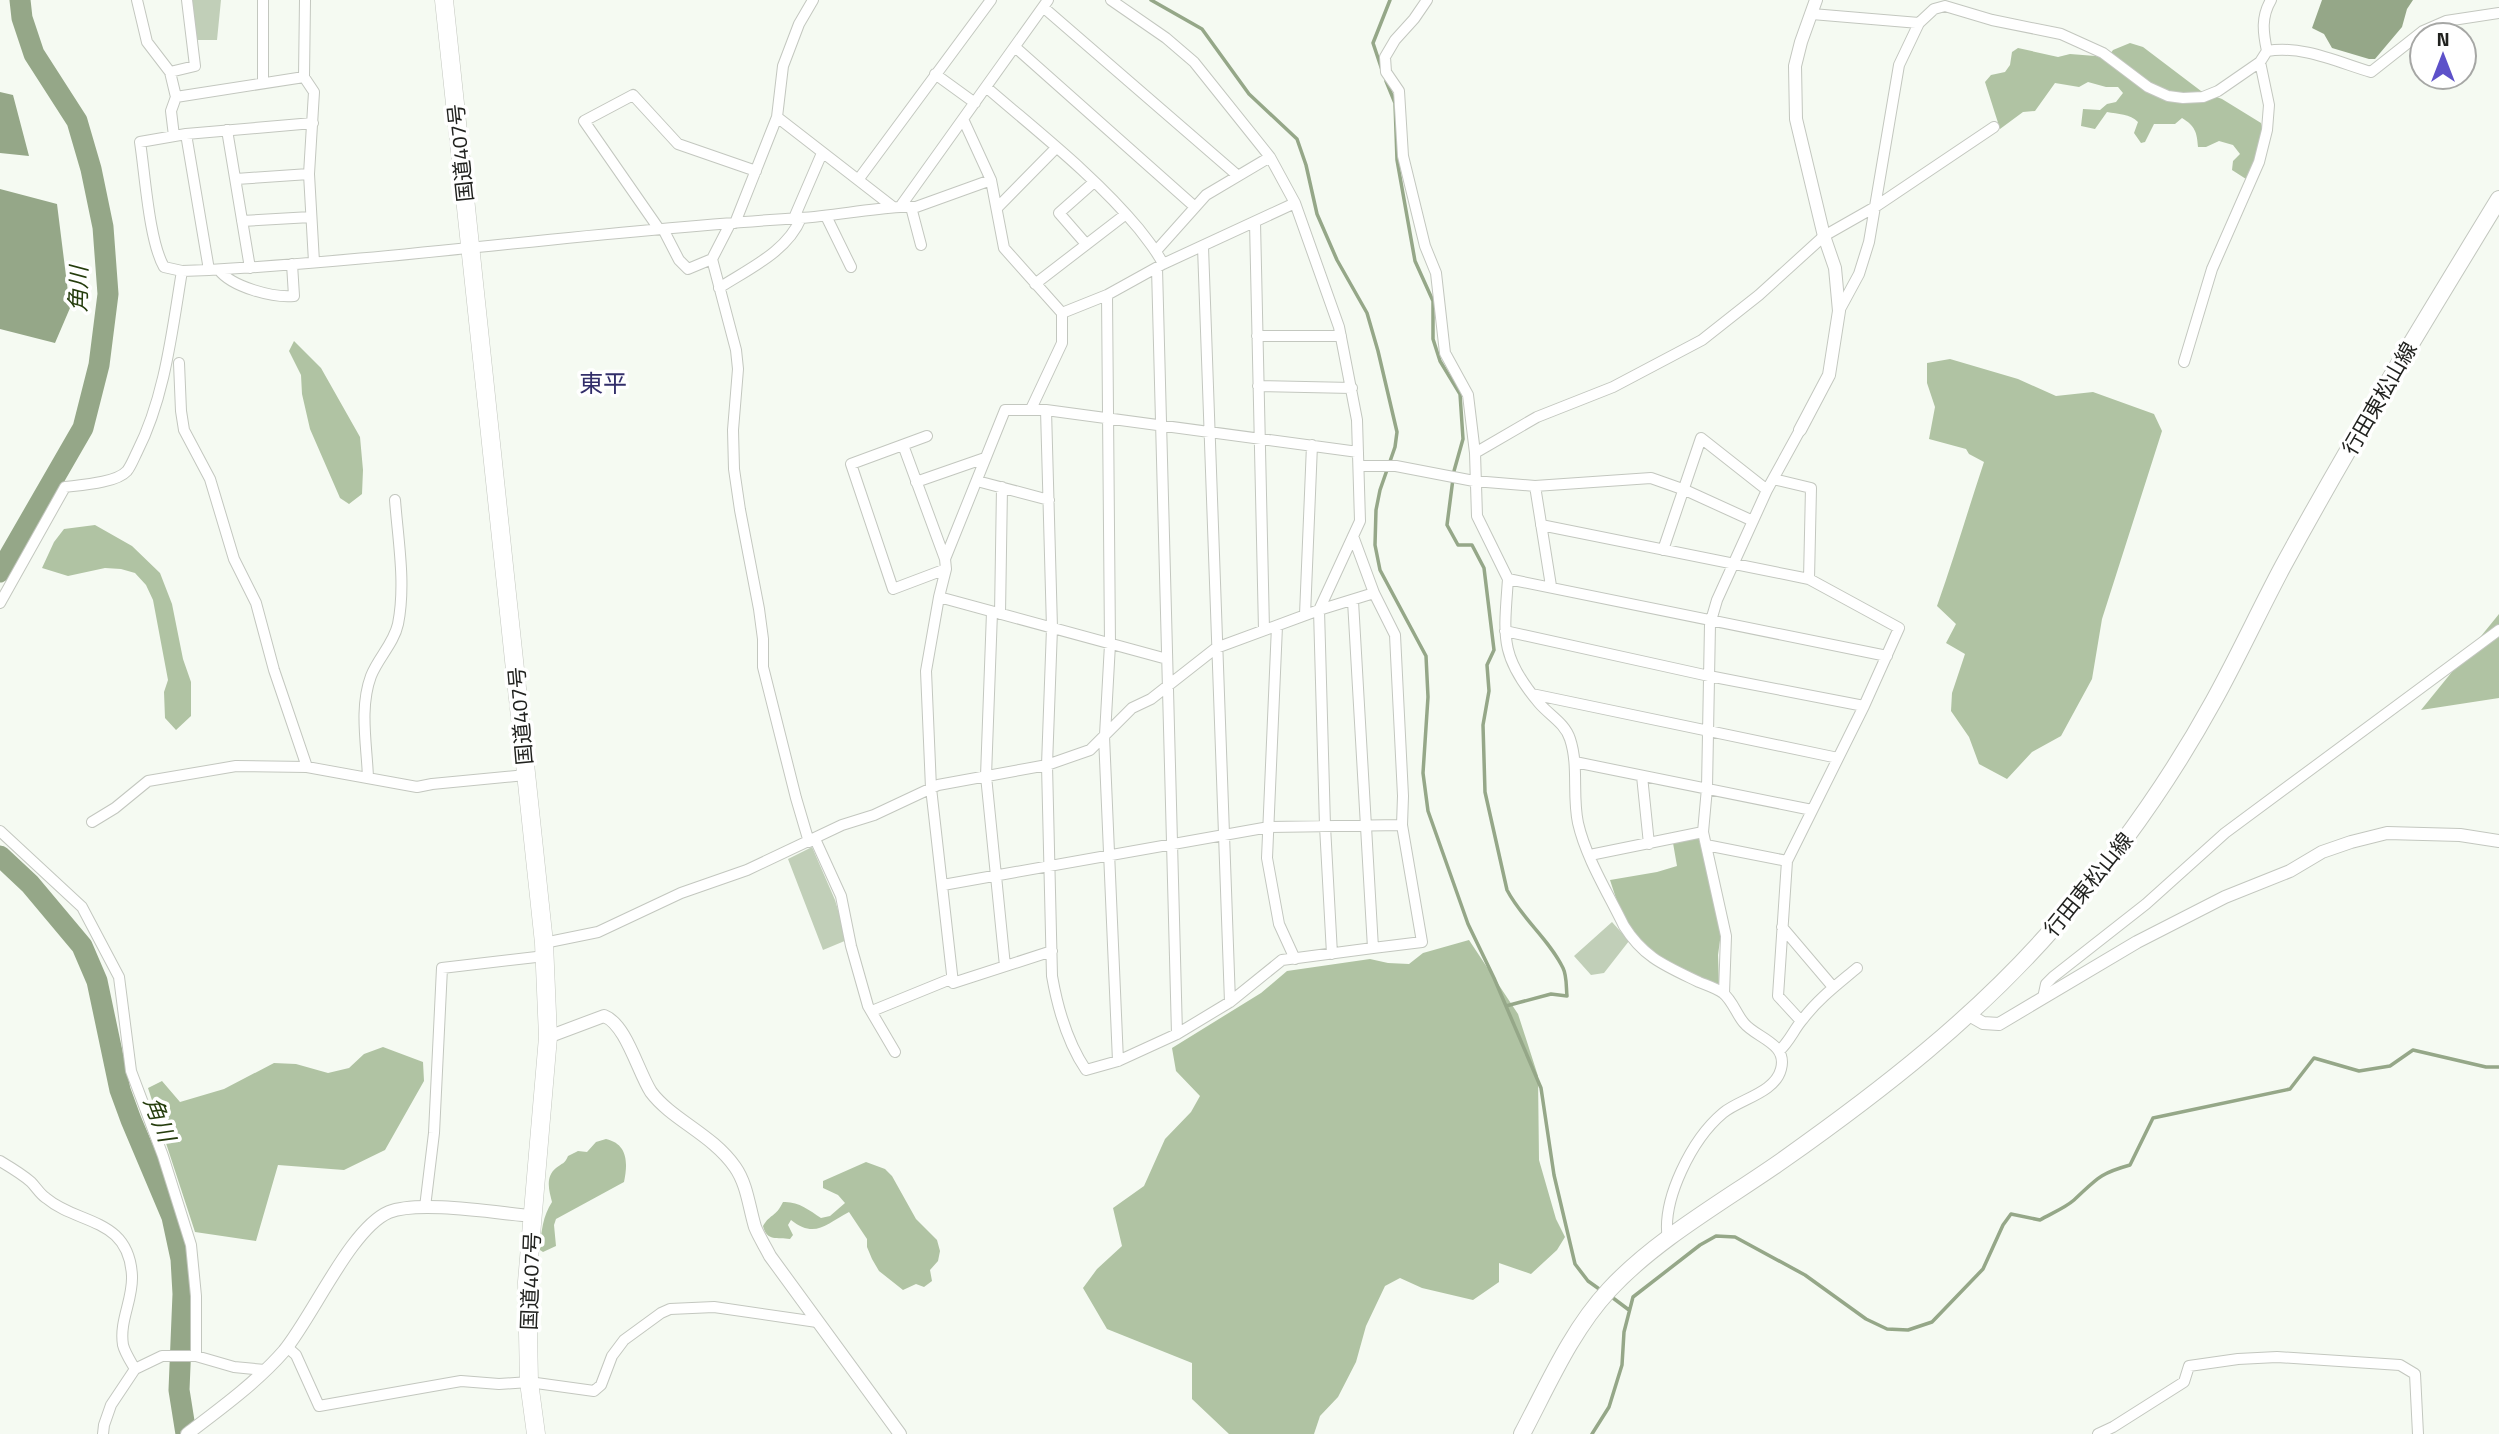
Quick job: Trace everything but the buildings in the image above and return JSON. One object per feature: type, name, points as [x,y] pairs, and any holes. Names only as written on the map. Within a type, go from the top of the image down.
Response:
[{"type":"highway","name":"国道407号","points":[[444,0],[545,950],[548,1037],[527,1282],[529,1382],[536,1434]]},
{"type":"main road","name":"行田東松山線","points":[[1522,1434],[1590,1313],[1623,1276],[1668,1240],[1884,1087],[1969,1015],[2017,968],[2098,876],[2179,761],[2215,700],[2283,567],[2382,392],[2499,199]]},
{"type":"street","points":[[137,0],[147,42],[170,72],[176,97],[171,111],[174,136]]},
{"type":"street","points":[[170,72],[195,66],[187,0]]},
{"type":"street","points":[[263,0],[263,83]]},
{"type":"street","points":[[305,0],[304,77],[314,92],[309,174],[314,262]]},
{"type":"street","points":[[756,171],[678,144],[633,96],[584,121],[688,270],[712,259],[733,223],[756,171],[776,117],[783,65],[799,24],[813,0]]},
{"type":"street","points":[[858,180],[991,0]]},
{"type":"street","points":[[1111,0],[1166,38],[1194,62],[1270,157],[1294,203],[1317,260],[1341,336],[1357,421],[1360,522],[1319,610],[1325,826],[1332,954]]},
{"type":"street","points":[[1427,0],[1385,57],[1386,72],[1399,91],[1403,156],[1425,246],[1436,273],[1445,354],[1468,395],[1475,453],[1477,516],[1508,579],[1505,631],[1508,655],[1532,694],[1566,731],[1570,739],[1575,762],[1574,801],[1578,826],[1623,926],[1654,960],[1724,994],[1745,1026],[1769,1040],[1779,1051],[1782,1068],[1776,1079],[1760,1092],[1725,1111],[1701,1139],[1668,1205],[1668,1240]]},
{"type":"street","points":[[1724,994],[1726,936],[1703,832],[1707,788],[1711,619],[1767,490],[1829,375],[1839,311],[1835,268],[1824,236],[1796,119],[1795,66],[1816,0]]},
{"type":"street","points":[[1839,311],[1859,274],[1869,242],[1899,65],[1919,23],[1934,9],[1945,6],[1992,20],[2061,34],[2103,54],[2148,87],[2168,96],[2183,98],[2203,97],[2218,91],[2260,62],[2267,51],[2262,22],[2264,10],[2270,0]]},
{"type":"street","points":[[901,207],[1046,3],[1237,175]]},
{"type":"street","points":[[2267,51],[2306,51],[2371,72],[2423,31],[2446,21],[2499,13]]},
{"type":"street","points":[[1812,14],[1919,23]]},
{"type":"street","points":[[1015,47],[1195,206]]},
{"type":"street","points":[[2184,362],[2213,269],[2261,151],[2269,105],[2260,62]]},
{"type":"street","points":[[935,74],[975,103]]},
{"type":"street","points":[[176,97],[304,77]]},
{"type":"street","points":[[986,87],[1094,182],[1126,214],[1156,251],[1160,266],[1161,426],[1177,1034]]},
{"type":"street","points":[[776,117],[858,180],[901,207],[921,245]]},
{"type":"street","points":[[963,119],[991,180],[1004,248],[1062,313],[1062,342],[1031,409]]},
{"type":"street","points":[[313,123],[186,134],[140,142],[160,260],[164,267],[182,271],[214,270],[381,258],[661,229],[826,216],[901,207],[991,180]]},
{"type":"street","points":[[1475,453],[1537,417],[1613,387],[1702,340],[1759,295],[1824,236],[1875,207],[1994,127]]},
{"type":"street","points":[[227,130],[250,268]]},
{"type":"street","points":[[186,134],[214,270],[233,283],[285,297],[295,296],[292,264]]},
{"type":"street","points":[[997,208],[1056,148]]},
{"type":"street","points":[[719,288],[780,248],[797,228],[798,218],[822,153]]},
{"type":"street","points":[[1156,251],[1206,195],[1270,157]]},
{"type":"street","points":[[236,179],[309,174]]},
{"type":"street","points":[[1086,244],[1059,213],[1094,182]]},
{"type":"street","points":[[1062,313],[1107,295],[1160,266],[1294,203]]},
{"type":"street","points":[[1035,284],[1126,214]]},
{"type":"street","points":[[243,221],[311,216]]},
{"type":"street","points":[[826,216],[850,267]]},
{"type":"street","points":[[1255,222],[1264,630]]},
{"type":"street","points":[[1203,247],[1230,1002]]},
{"type":"street","points":[[712,259],[736,350],[738,369],[733,430],[734,470],[759,609],[763,667],[796,798],[812,840],[841,896],[851,946],[868,1006],[895,1052]]},
{"type":"street","points":[[0,603],[65,487],[103,481],[121,476],[128,470],[156,408],[182,271]]},
{"type":"street","points":[[1107,295],[1110,644],[1104,736],[1118,1061]]},
{"type":"street","points":[[1257,336],[1341,336]]},
{"type":"street","points":[[179,363],[184,430],[210,479],[234,559],[256,603],[274,670],[307,767]]},
{"type":"street","points":[[1258,386],[1352,388]]},
{"type":"street","points":[[1052,951],[953,983],[931,788],[926,671],[939,597],[946,564],[1005,410],[1046,410],[1358,452]]},
{"type":"street","points":[[1046,410],[1052,628],[1047,765],[1052,976],[1072,1051],[1086,1070],[1118,1061],[1177,1034],[1230,1002],[1282,960],[1422,942],[1402,825],[1395,635],[1374,593],[1353,536]]},
{"type":"street","points":[[927,436],[851,464],[893,589],[946,564]]},
{"type":"street","points":[[1662,550],[1701,438],[1767,490]]},
{"type":"street","points":[[903,445],[946,564]]},
{"type":"street","points":[[1305,615],[1312,445]]},
{"type":"street","points":[[916,482],[985,458]]},
{"type":"street","points":[[1359,466],[1396,466],[1474,481],[1535,486],[1651,478],[1685,490],[1753,521]]},
{"type":"street","points":[[1773,479],[1811,488],[1810,579]]},
{"type":"street","points":[[977,481],[1049,500]]},
{"type":"street","points":[[1535,486],[1551,586]]},
{"type":"street","points":[[1002,487],[986,776],[1005,966]]},
{"type":"street","points":[[368,778],[365,705],[369,681],[377,660],[397,627],[401,601],[395,500]]},
{"type":"street","points":[[1541,525],[1810,579],[1899,628],[1864,706],[1787,861],[1778,996],[1801,1021]]},
{"type":"street","points":[[1508,579],[1887,656]]},
{"type":"street","points":[[425,1207],[434,1133],[442,968],[545,950],[598,932],[681,893],[747,870],[842,825],[904,802],[931,788],[1047,765],[1090,750],[1132,708],[1151,699],[1216,648],[1374,593]]},
{"type":"street","points":[[939,597],[1167,659]]},
{"type":"street","points":[[1353,601],[1373,948]]},
{"type":"street","points":[[1277,626],[1268,858],[1279,924],[1295,959]]},
{"type":"street","points":[[2043,998],[2046,984],[2053,977],[2146,904],[2225,834],[2499,630]]},
{"type":"street","points":[[1505,631],[1709,676],[1864,706]]},
{"type":"street","points":[[1532,694],[1838,758]]},
{"type":"street","points":[[1575,762],[1812,810]]},
{"type":"street","points":[[92,822],[148,780],[236,766],[307,767],[417,787],[526,775]]},
{"type":"street","points":[[1643,776],[1649,844]]},
{"type":"street","points":[[943,885],[1269,827],[1402,825]]},
{"type":"street","points":[[0,831],[82,906],[119,977],[131,1071],[163,1156],[191,1245],[196,1296],[195,1356]]},
{"type":"street","points":[[1590,856],[1703,832]]},
{"type":"street","points":[[1969,1015],[1983,1023],[1999,1024],[2137,942],[2225,897],[2290,871],[2322,852],[2351,842],[2387,834],[2459,835],[2499,841]]},
{"type":"street","points":[[1706,845],[1787,861]]},
{"type":"street","points":[[1782,928],[1833,987]]},
{"type":"street","points":[[1779,1051],[1787,1044],[1801,1021],[1833,987],[1857,968]]},
{"type":"street","points":[[872,1011],[953,978]]},
{"type":"street","points":[[548,1037],[604,1016],[612,1018],[652,1092],[666,1107],[710,1140],[736,1168],[757,1231],[770,1256],[900,1434]]},
{"type":"street","points":[[0,1161],[31,1182],[45,1198],[64,1210],[81,1215],[109,1230],[120,1240],[128,1256],[132,1275],[122,1331],[124,1348],[135,1369]]},
{"type":"street","points":[[192,1430],[265,1370],[287,1347],[373,1222],[390,1212],[425,1207],[532,1216]]},
{"type":"street","points":[[287,1347],[296,1355],[319,1406],[461,1381],[499,1384],[529,1382],[590,1391],[597,1389],[604,1379],[612,1356],[624,1340],[661,1313],[679,1307],[714,1307],[817,1322]]},
{"type":"street","points":[[103,1434],[111,1405],[135,1369],[167,1355],[195,1356],[234,1367],[265,1370]]},
{"type":"street","points":[[2098,1434],[2184,1382],[2189,1366],[2277,1357],[2400,1365],[2415,1374],[2418,1434]]},
{"type":"shaded area","points":[[191,0],[221,0],[217,40],[196,40]]},
{"type":"shaded area","points":[[2322,0],[2413,0],[2407,9],[2402,27],[2375,59],[2369,59],[2332,48],[2324,34],[2312,28]]},
{"type":"shaded area","points":[[2130,43],[2143,47],[2201,91],[2222,99],[2261,123],[2261,144],[2246,179],[2232,170],[2233,161],[2240,154],[2233,145],[2219,141],[2206,147],[2198,147],[2194,130],[2182,118],[2175,124],[2154,124],[2145,142],[2141,143],[2134,133],[2138,122],[2128,116],[2107,112],[2095,129],[2081,126],[2083,109],[2100,110],[2107,104],[2116,102],[2123,93],[2118,87],[2088,82],[2079,87],[2055,83],[2035,111],[2023,112],[2000,129],[1985,82],[1991,75],[2005,72],[2010,65],[2012,52],[2018,48],[2058,57],[2070,54],[2108,57],[2113,50]]},
{"type":"shaded area","points":[[0,92],[13,95],[29,156],[0,153]]},
{"type":"shaded area","points":[[0,189],[57,204],[70,308],[55,343],[0,329]]},
{"type":"shaded area","points":[[294,341],[321,368],[360,437],[362,494],[349,504],[340,498],[310,429],[302,394],[301,375],[289,351]]},
{"type":"shaded area","points":[[1950,359],[2018,379],[2056,396],[2093,392],[2154,414],[2162,431],[2102,619],[2092,679],[2061,736],[2032,752],[2007,779],[1979,764],[1969,737],[1951,711],[1952,693],[1965,654],[1946,643],[1956,624],[1937,606],[1984,462],[1969,454],[1966,449],[1929,439],[1935,407],[1927,383],[1927,363]]},
{"type":"shaded area","points":[[95,525],[132,546],[160,573],[172,604],[183,659],[191,682],[191,716],[176,730],[165,718],[164,692],[168,680],[153,600],[146,585],[135,573],[121,569],[105,568],[68,576],[42,568],[54,542],[64,529]]},
{"type":"shaded area","points":[[2499,614],[2499,698],[2421,710]]},
{"type":"shaded area","points":[[1699,839],[1721,933],[1718,955],[1719,984],[1682,970],[1645,945],[1626,921],[1610,880],[1677,866],[1673,843]]},
{"type":"shaded area","points":[[812,847],[835,900],[847,940],[823,950],[788,859]]},
{"type":"shaded area","points":[[1612,922],[1629,941],[1604,973],[1591,975],[1574,956]]},
{"type":"shaded area","points":[[1469,940],[1518,1014],[1538,1076],[1539,1160],[1556,1219],[1565,1237],[1557,1250],[1531,1274],[1499,1263],[1499,1282],[1473,1300],[1422,1288],[1400,1278],[1385,1286],[1366,1326],[1356,1362],[1338,1397],[1320,1416],[1314,1434],[1229,1434],[1192,1399],[1192,1363],[1107,1329],[1083,1288],[1097,1269],[1122,1246],[1113,1208],[1144,1186],[1165,1139],[1191,1112],[1200,1096],[1176,1071],[1172,1048],[1261,993],[1287,971],[1370,959],[1409,964],[1423,953]]},
{"type":"shaded area","points":[[383,1047],[423,1062],[424,1081],[385,1150],[344,1170],[278,1165],[256,1241],[195,1232],[148,1088],[162,1081],[180,1102],[224,1089],[274,1063],[296,1064],[328,1073],[349,1068],[364,1054]]},
{"type":"shaded area","points":[[606,1139],[619,1145],[625,1155],[624,1182],[556,1219],[556,1246],[543,1252],[540,1250],[542,1230],[552,1202],[550,1175],[568,1156],[578,1151],[587,1152],[596,1142]]},
{"type":"shaded area","points":[[866,1162],[885,1169],[892,1176],[916,1219],[937,1240],[940,1251],[938,1261],[930,1270],[932,1281],[924,1287],[916,1284],[903,1290],[879,1271],[867,1247],[867,1239],[849,1212],[814,1229],[799,1226],[791,1220],[788,1225],[793,1235],[790,1239],[773,1238],[765,1231],[763,1226],[783,1202],[808,1209],[821,1218],[830,1216],[845,1203],[838,1195],[823,1188],[823,1181]]},
{"type":"waterway","name":"角川","points":[[0,572],[83,428],[99,365],[108,294],[103,227],[91,169],[77,121],[34,54],[22,18],[20,0]]},
{"type":"waterway","points":[[1151,0],[1202,29],[1249,94],[1297,139],[1317,214],[1337,260],[1367,313],[1397,432],[1376,510],[1375,545],[1380,570],[1426,656],[1428,697],[1423,773],[1428,811],[1468,924],[1541,1088],[1554,1175],[1575,1264],[1588,1281],[1602,1291]]},
{"type":"waterway","points":[[1382,70],[1373,43],[1390,0]]},
{"type":"waterway","points":[[1386,81],[1395,103],[1397,160],[1415,261],[1433,301],[1433,339],[1440,361],[1460,394],[1463,439],[1454,471],[1447,525],[1458,545],[1472,545],[1484,568],[1494,650],[1487,665],[1489,691],[1483,725],[1485,792],[1507,890],[1557,958],[1566,978],[1567,996],[1551,994],[1506,1006]]},
{"type":"waterway","name":"角川","points":[[0,856],[30,884],[82,946],[97,981],[120,1090],[172,1217],[181,1259],[183,1294],[179,1390],[186,1434]]},
{"type":"waterway","points":[[1592,1434],[1609,1407],[1622,1365],[1624,1332],[1633,1297],[1700,1245],[1716,1236],[1735,1237],[1805,1275],[1866,1319],[1887,1329],[1908,1330],[1932,1322],[1983,1269],[2003,1225],[2011,1214],[2040,1220],[2070,1203],[2104,1174],[2130,1165],[2153,1118],[2290,1089],[2314,1058],[2359,1071],[2390,1066],[2413,1050],[2486,1067],[2499,1067]]},
{"type":"waterway","points":[[1609,1295],[1629,1310]]},
{"type":"district","name":"東平","points":[[603,383]]}]
